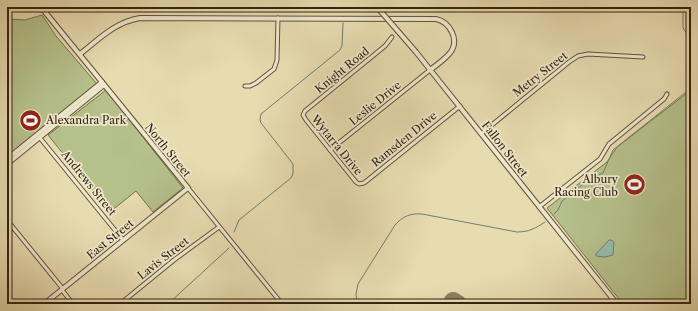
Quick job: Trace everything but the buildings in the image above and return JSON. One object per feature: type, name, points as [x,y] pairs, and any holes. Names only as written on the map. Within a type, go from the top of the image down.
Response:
[{"type":"street","name":"North Street","points":[[41,7],[282,304]]},
{"type":"street","name":"Fallon Street","points":[[377,7],[482,133],[617,304]]},
{"type":"street","points":[[245,86],[250,86],[274,69],[278,60],[278,18]]},
{"type":"street","points":[[80,54],[114,27],[134,19],[427,19],[439,20],[445,23],[451,30],[454,37],[453,46],[449,54],[430,70]]},
{"type":"street","name":"Knight Road","points":[[303,115],[305,111],[385,46],[392,37]]},
{"type":"street","name":"Metry Street","points":[[482,133],[578,56],[588,54],[643,58]]},
{"type":"street","name":"Leslie Drive","points":[[330,150],[430,70]]},
{"type":"street","points":[[7,164],[103,83]]},
{"type":"street","points":[[539,207],[600,159],[608,144],[664,99],[667,94]]},
{"type":"street","name":"Ramsden Drive","points":[[360,184],[364,183],[460,106]]},
{"type":"street","name":"Wytarra Drive","points":[[303,115],[356,182],[360,184]]},
{"type":"street","points":[[7,159],[39,136]]},
{"type":"street","name":"Andrews Street","points":[[39,136],[123,240]]},
{"type":"street","name":"East Street","points":[[44,304],[188,188]]},
{"type":"street","points":[[7,220],[73,304]]},
{"type":"street","name":"Lavis Street","points":[[120,304],[174,260],[219,227]]},
{"type":"green space","name":"Alexandra Park","points":[[42,15],[56,36],[97,84],[7,157],[7,19],[25,20]]},
{"type":"green space","points":[[106,90],[183,188],[153,212],[136,191],[110,212],[48,135]]},
{"type":"green space","name":"Albury Racing Club","points":[[691,90],[691,304],[623,304],[547,208],[607,162],[617,147]]},
{"type":"shaded area","points":[[609,240],[614,242],[613,255],[605,257],[596,256],[596,254]]},
{"type":"waterway","points":[[683,13],[683,28],[691,40]]},
{"type":"waterway","points":[[234,232],[239,220],[291,178],[293,174],[293,164],[261,123],[261,114],[340,50],[342,46],[343,23]]},
{"type":"waterway","points":[[554,214],[558,210],[562,201],[587,181],[603,173],[613,150],[691,88]]},
{"type":"waterway","points":[[357,304],[356,294],[358,284],[395,225],[407,216],[422,214],[517,232],[532,229],[545,222]]},
{"type":"waterway","points":[[168,304],[229,248]]},
{"type":"runway","points":[[453,301],[458,304]]},
{"type":"place","name":"Alexandra Park","points":[[30,120]]},
{"type":"place","name":"Albury Racing Club","points":[[634,185]]}]
